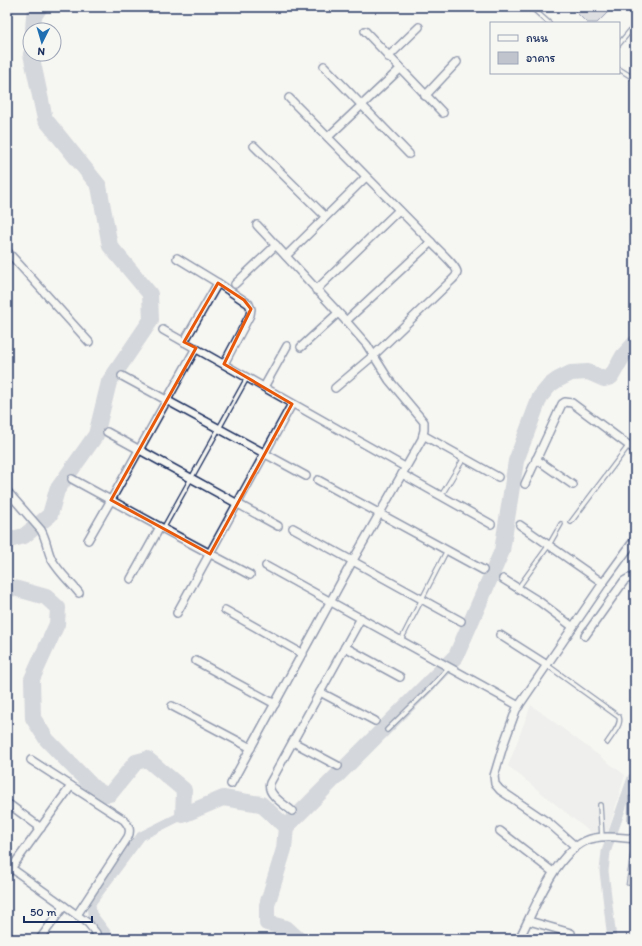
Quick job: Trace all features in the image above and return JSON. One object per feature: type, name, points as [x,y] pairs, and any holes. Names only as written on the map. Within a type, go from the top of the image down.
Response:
[{"type":"street","points":[[388,57],[419,27]]},
{"type":"street","points":[[365,31],[425,96],[443,113]]},
{"type":"street","points":[[425,96],[457,62]]},
{"type":"street","points":[[324,66],[409,154]]},
{"type":"street","points":[[328,137],[400,69]]},
{"type":"street","points":[[289,98],[431,242],[455,268],[457,275],[374,355],[335,388]]},
{"type":"street","points":[[254,146],[325,216]]},
{"type":"street","points":[[286,256],[366,177]]},
{"type":"street","points":[[316,290],[398,210]]},
{"type":"street","points":[[231,784],[352,562],[422,439],[424,422],[389,380],[374,355],[346,321],[257,225]]},
{"type":"street","points":[[346,321],[431,242]]},
{"type":"street","points":[[235,284],[276,244]]},
{"type":"street","points":[[7,251],[89,342]]},
{"type":"street","points":[[177,258],[249,304],[251,309],[250,315],[224,364]]},
{"type":"street","points":[[184,342],[218,283]]},
{"type":"street","points":[[301,347],[338,313]]},
{"type":"street","points":[[163,330],[264,387],[404,470],[441,496],[491,524]]},
{"type":"street","points":[[264,387],[287,346]]},
{"type":"street","points":[[88,540],[196,348]]},
{"type":"street","points":[[122,376],[306,476]]},
{"type":"street","points":[[524,484],[562,404],[565,402],[572,403],[632,448]]},
{"type":"street","points":[[177,613],[292,404]]},
{"type":"street","points":[[107,432],[278,526]]},
{"type":"street","points":[[423,435],[498,477]]},
{"type":"street","points":[[536,459],[573,485]]},
{"type":"street","points":[[72,479],[250,575]]},
{"type":"street","points":[[318,480],[483,570]]},
{"type":"street","points":[[7,491],[41,530],[45,536],[49,554],[53,561],[79,593]]},
{"type":"street","points":[[520,525],[603,583]]},
{"type":"street","points":[[131,578],[161,528]]},
{"type":"street","points":[[293,528],[461,621]]},
{"type":"street","points":[[575,846],[550,824],[500,790],[495,784],[494,776],[503,746],[519,706],[635,538]]},
{"type":"street","points":[[266,566],[519,706]]},
{"type":"street","points":[[585,636],[624,581],[629,578],[635,580]]},
{"type":"street","points":[[503,579],[540,602],[573,627]]},
{"type":"street","points":[[225,610],[303,654]]},
{"type":"street","points":[[292,811],[271,792],[269,786],[361,618]]},
{"type":"street","points":[[500,635],[547,665]]},
{"type":"street","points":[[345,647],[400,677]]},
{"type":"street","points":[[196,662],[275,704]]},
{"type":"street","points":[[320,692],[375,721]]},
{"type":"street","points":[[172,706],[251,748]]},
{"type":"street","points":[[293,742],[338,766]]},
{"type":"street","points":[[31,760],[124,820],[130,829],[130,832],[77,915]]},
{"type":"street","points":[[71,786],[8,869],[88,923],[96,933],[98,939]]},
{"type":"street","points":[[10,805],[40,828]]},
{"type":"street","points":[[500,832],[553,872]]},
{"type":"street","points":[[519,939],[553,872],[566,854],[575,846],[594,838],[612,837],[635,839]]},
{"type":"street","points":[[40,939],[64,906]]},
{"type":"street","points":[[528,921],[572,933]]},
{"type":"lane","points":[[531,7],[548,22]]},
{"type":"lane","points":[[620,43],[635,25]]},
{"type":"lane","points":[[620,70],[635,80]]},
{"type":"lane","points":[[161,528],[247,378]]},
{"type":"lane","points":[[571,522],[632,448]]},
{"type":"lane","points":[[441,496],[464,458]]},
{"type":"lane","points":[[517,588],[549,545],[561,524]]},
{"type":"lane","points":[[401,640],[423,600],[447,550]]},
{"type":"lane","points":[[547,665],[619,717],[619,724],[607,743]]},
{"type":"lane","points":[[387,730],[449,667]]},
{"type":"lane","points":[[600,805],[602,838]]},
{"type":"highlighted area","points":[[218,283],[244,300],[251,309],[224,364],[292,404],[210,554],[111,500],[196,348],[184,342]]},
{"type":"shaded area","points":[[531,705],[625,775],[607,835],[590,832],[508,766]]},
{"type":"building","points":[[571,7],[613,7],[598,22],[586,22]]},
{"type":"building","points":[[629,796],[635,797],[635,822],[628,822]]},
{"type":"building","points":[[631,851],[635,851],[635,886],[626,885]]},
{"type":"waterway","points":[[34,22],[34,16],[40,7]]},
{"type":"waterway","points":[[7,542],[9,540],[24,536],[50,515],[57,490],[96,435],[109,382],[151,320],[150,294],[110,246],[99,186],[45,119],[33,62]]},
{"type":"waterway","points":[[298,939],[286,928],[267,923],[267,905],[284,849],[286,827],[456,656],[502,551],[516,461],[540,397],[550,385],[571,373],[588,372],[604,379],[611,377],[623,356],[635,343]]},
{"type":"waterway","points":[[7,586],[46,597],[58,608],[57,624],[32,679],[33,718],[47,740],[94,788],[104,794],[110,794],[136,762],[147,759],[184,790],[183,815],[223,798],[261,804],[286,827]]},
{"type":"waterway","points":[[612,939],[604,871],[606,852],[632,778]]},
{"type":"waterway","points":[[111,939],[92,914],[91,903],[141,836],[183,815]]}]
